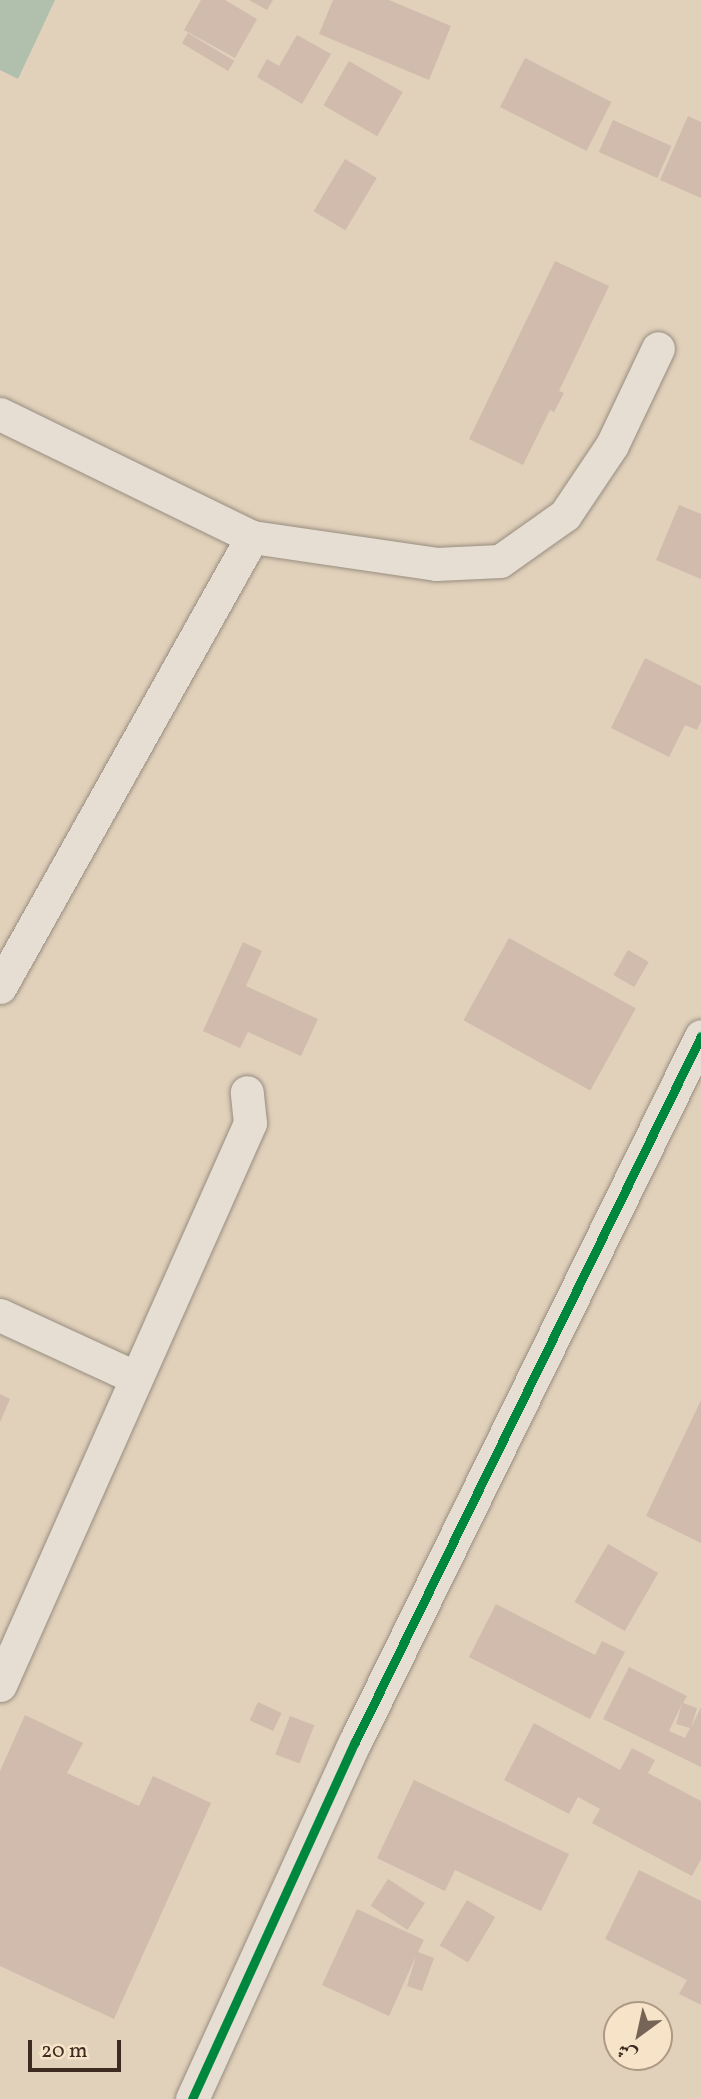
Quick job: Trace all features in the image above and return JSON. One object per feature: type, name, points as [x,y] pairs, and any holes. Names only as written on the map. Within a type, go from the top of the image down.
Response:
[{"type":"street","points":[[0,414],[252,537],[436,564],[500,561],[565,515],[612,445],[658,348]]},
{"type":"street","points":[[0,987],[252,537]]},
{"type":"street","points":[[192,2099],[355,1742],[701,1036]]},
{"type":"street","points":[[0,1685],[134,1377],[250,1123],[247,1092]]},
{"type":"street","points":[[0,1315],[134,1377]]},
{"type":"shaded area","points":[[0,0],[55,0],[18,79],[0,70]]},
{"type":"building","points":[[201,0],[225,0],[257,19],[235,58],[184,30]]},
{"type":"building","points":[[249,0],[273,0],[267,10]]},
{"type":"building","points":[[333,0],[389,0],[451,26],[429,80],[319,34]]},
{"type":"building","points":[[188,33],[234,61],[228,71],[182,43]]},
{"type":"building","points":[[297,35],[331,54],[302,104],[257,77],[267,59],[279,66]]},
{"type":"building","points":[[525,58],[611,102],[586,151],[500,107]]},
{"type":"building","points":[[349,61],[403,92],[377,136],[324,105]]},
{"type":"building","points":[[688,116],[701,122],[701,198],[660,180]]},
{"type":"building","points":[[613,120],[671,146],[657,178],[599,152]]},
{"type":"building","points":[[345,159],[377,178],[345,230],[314,211]]},
{"type":"building","points":[[555,261],[609,286],[559,391],[564,393],[554,412],[550,410],[523,465],[469,439]]},
{"type":"building","points":[[679,505],[701,514],[701,579],[656,560]]},
{"type":"building","points":[[645,658],[701,686],[701,722],[697,730],[685,725],[669,757],[611,728]]},
{"type":"building","points":[[509,938],[636,1008],[590,1091],[463,1020]]},
{"type":"building","points":[[243,942],[262,951],[246,986],[318,1019],[301,1056],[248,1032],[240,1048],[203,1031]]},
{"type":"building","points":[[628,950],[649,962],[634,987],[614,975]]},
{"type":"building","points":[[0,1394],[10,1399],[0,1422]]},
{"type":"building","points":[[701,1400],[701,1543],[646,1516]]},
{"type":"building","points":[[608,1544],[658,1573],[625,1631],[574,1602]]},
{"type":"building","points":[[496,1604],[595,1655],[602,1641],[625,1652],[590,1719],[469,1657]]},
{"type":"building","points":[[629,1667],[687,1696],[683,1703],[697,1708],[691,1728],[701,1707],[701,1767],[603,1719]],"holes":[[[682,1704],[676,1724],[690,1728],[685,1738],[669,1731]]]},
{"type":"building","points":[[258,1702],[282,1713],[273,1731],[250,1720]]},
{"type":"building","points":[[25,1715],[83,1743],[67,1773],[139,1806],[153,1776],[211,1803],[114,2019],[0,1966],[0,1771]]},
{"type":"building","points":[[290,1716],[314,1725],[300,1764],[275,1754]]},
{"type":"building","points":[[534,1723],[620,1770],[632,1748],[655,1760],[648,1773],[701,1801],[701,1859],[692,1876],[592,1823],[600,1809],[578,1797],[569,1814],[504,1780]]},
{"type":"building","points":[[414,1780],[569,1854],[541,1911],[455,1870],[445,1891],[377,1858]]},
{"type":"building","points":[[639,1870],[701,1901],[701,2005],[679,1994],[687,1980],[605,1939]]},
{"type":"building","points":[[388,1879],[425,1903],[407,1930],[371,1906]]},
{"type":"building","points":[[467,1900],[495,1917],[468,1962],[440,1945]]},
{"type":"building","points":[[357,1909],[424,1940],[418,1952],[434,1958],[422,1991],[407,1986],[416,1956],[389,2016],[322,1985]]},
{"type":"cycle path","points":[[192,2099],[355,1742],[701,1036]]}]
